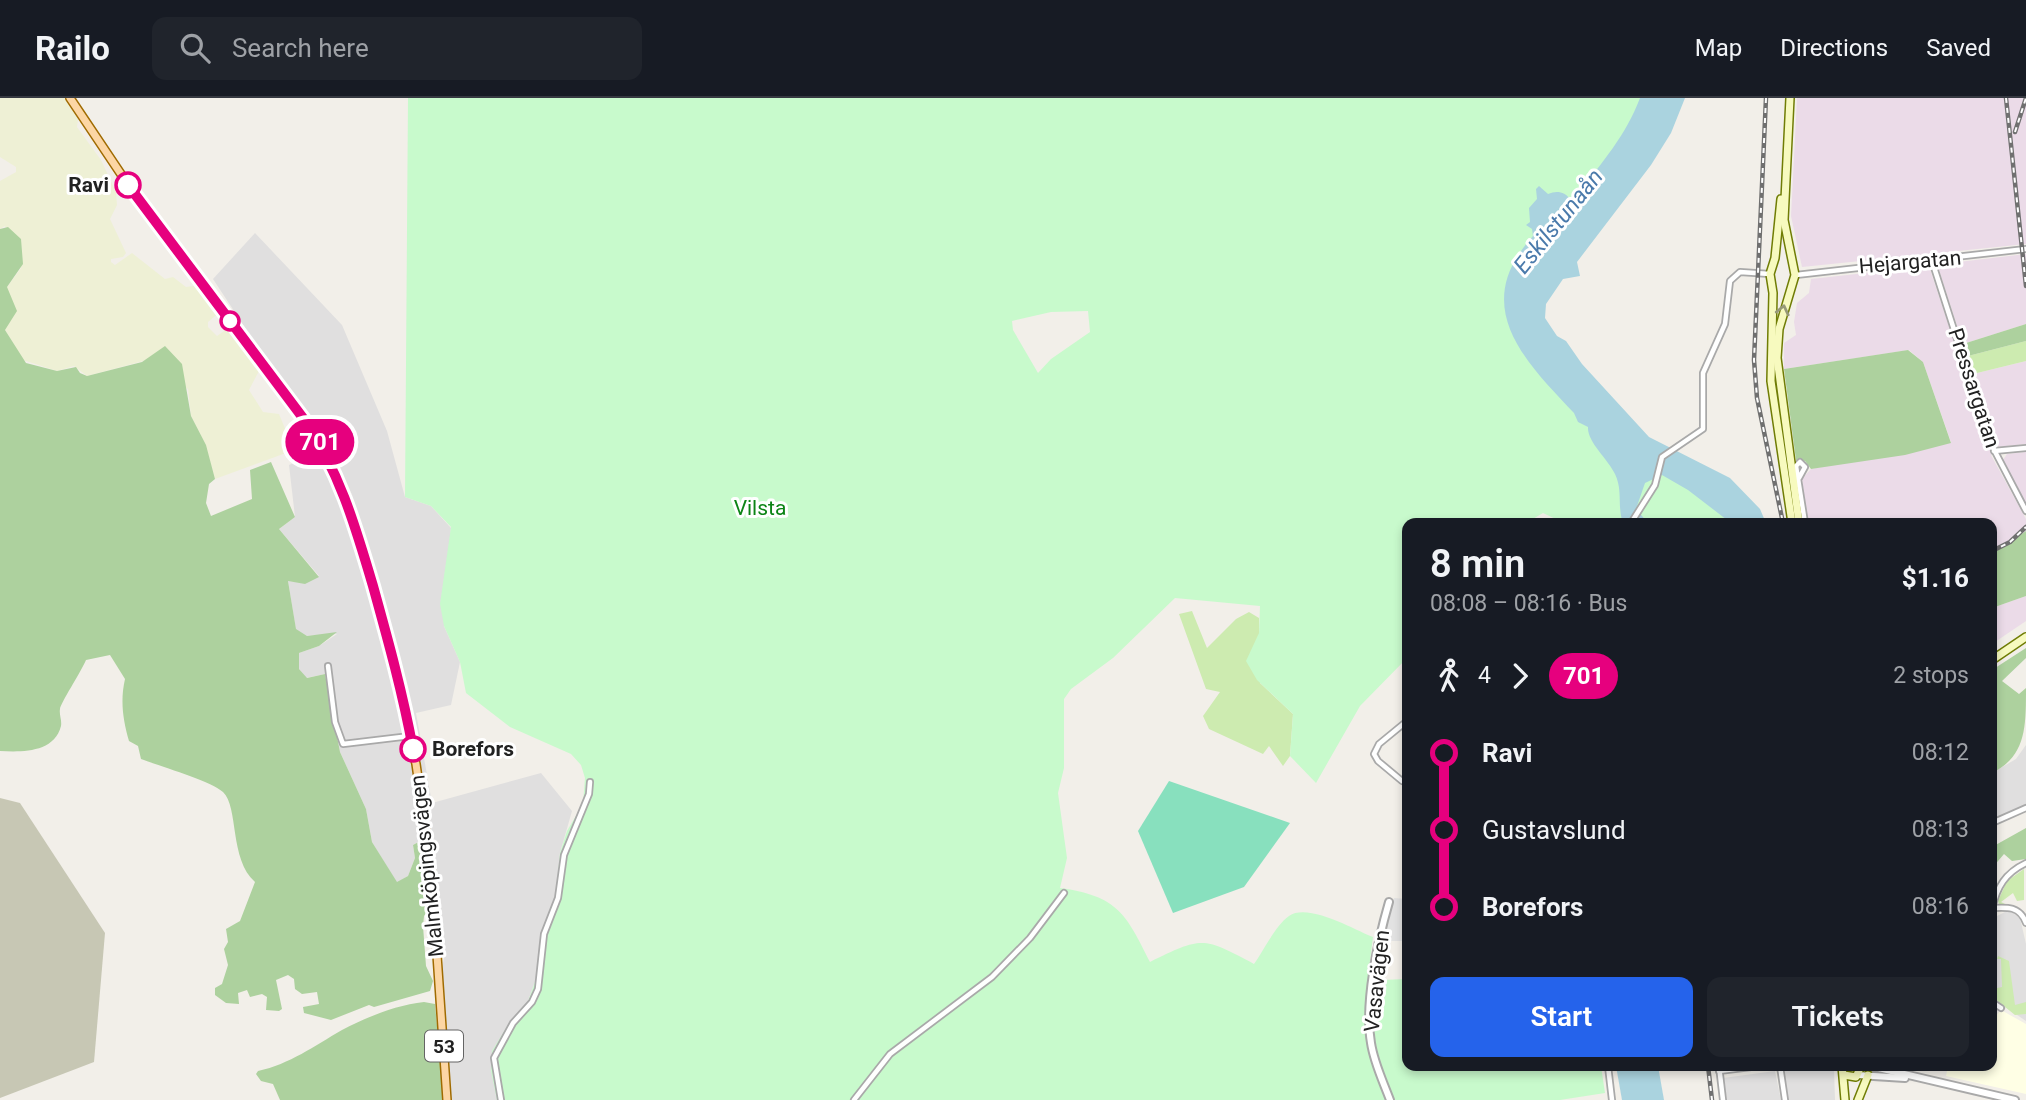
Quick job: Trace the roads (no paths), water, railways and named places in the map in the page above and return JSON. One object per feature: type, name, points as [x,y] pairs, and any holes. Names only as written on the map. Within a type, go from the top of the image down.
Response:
[{"type":"main road","name":"Malmköpingsvägen","points":[[70,98],[139,201],[324,449],[346,495],[411,735],[431,868],[447,1100]]},
{"type":"main road","points":[[1790,98],[1783,185],[1771,278],[1771,381],[1791,518]]},
{"type":"main road","points":[[1783,185],[1784,220],[1795,275],[1779,328],[1777,358],[1799,518]]},
{"type":"main road","points":[[1774,265],[1783,261],[1791,265]]},
{"type":"main road","points":[[1771,278],[1780,286],[1791,283]]},
{"type":"main road","points":[[1997,657],[2026,637]]},
{"type":"main road","points":[[1841,1071],[1845,1100]]},
{"type":"main road","points":[[1846,1071],[1858,1076]]},
{"type":"main road","points":[[1857,1100],[1860,1071]]},
{"type":"main road","points":[[1857,1100],[1868,1075]]},
{"type":"street","name":"Hejargatan","points":[[1795,275],[2026,249]]},
{"type":"street","name":"Pressargatan","points":[[1932,261],[1994,452],[2026,511]]},
{"type":"street","points":[[1634,518],[1657,481],[1661,460],[1672,449],[1697,435],[1704,424],[1703,373],[1725,324],[1730,281],[1740,272],[1771,278]]},
{"type":"street","points":[[1994,452],[2026,448]]},
{"type":"street","points":[[1798,478],[1804,518]]},
{"type":"street","points":[[328,666],[335,722],[343,744],[411,735]]},
{"type":"street","points":[[1402,725],[1379,744],[1374,754],[1378,761],[1402,781]]},
{"type":"street","points":[[501,1100],[494,1058],[513,1023],[532,1002],[538,989],[544,934],[559,892],[564,855],[589,794],[590,782]]},
{"type":"street","points":[[1997,821],[2026,808]]},
{"type":"street","points":[[1997,886],[2026,863]]},
{"type":"street","points":[[854,1100],[890,1054],[992,977],[1030,938],[1064,893]]},
{"type":"street","name":"Vasavägen","points":[[1389,902],[1380,936],[1369,1023],[1374,1059],[1390,1100]]},
{"type":"street","points":[[1997,909],[2013,908],[2022,914],[2026,923]]},
{"type":"street","points":[[1997,1005],[2001,1008]]},
{"type":"street","points":[[1609,1071],[1613,1086],[1612,1100]]},
{"type":"street","points":[[1719,1071],[1723,1100]]},
{"type":"street","points":[[1781,1071],[1785,1100]]},
{"type":"street","points":[[1858,1076],[1890,1071],[2015,1100]]},
{"type":"water","name":"Eskilstunaån","points":[[1640,98],[1685,98],[1671,133],[1651,165],[1577,262],[1580,276],[1563,279],[1546,304],[1545,318],[1557,336],[1566,341],[1582,364],[1649,437],[1730,478],[1760,509],[1764,518],[1724,518],[1688,490],[1662,475],[1645,483],[1636,509],[1644,518],[1622,518],[1617,480],[1612,468],[1594,445],[1588,427],[1578,422],[1574,413],[1538,373],[1522,352],[1511,331],[1505,309],[1505,286],[1514,262],[1533,236],[1532,229],[1526,225],[1530,222],[1529,208],[1537,199],[1536,189],[1539,186],[1548,194],[1560,192],[1570,199],[1578,193],[1621,136]]},
{"type":"water","points":[[1617,1071],[1659,1071],[1664,1100],[1622,1100]]},
{"type":"railway","points":[[1766,98],[1754,360],[1757,398],[1782,518]]},
{"type":"railway","points":[[2006,98],[2026,286]]},
{"type":"railway","points":[[2015,132],[2026,98]]},
{"type":"railway","points":[[1997,548],[2010,542],[2026,527]]},
{"type":"railway","points":[[1709,1071],[1712,1100]]},
{"type":"place","name":"Ravi","points":[[128,185]]},
{"type":"place","name":"Borefors","points":[[413,749]]},
{"type":"park label","name":"Vilsta","points":[[760,508]]}]
